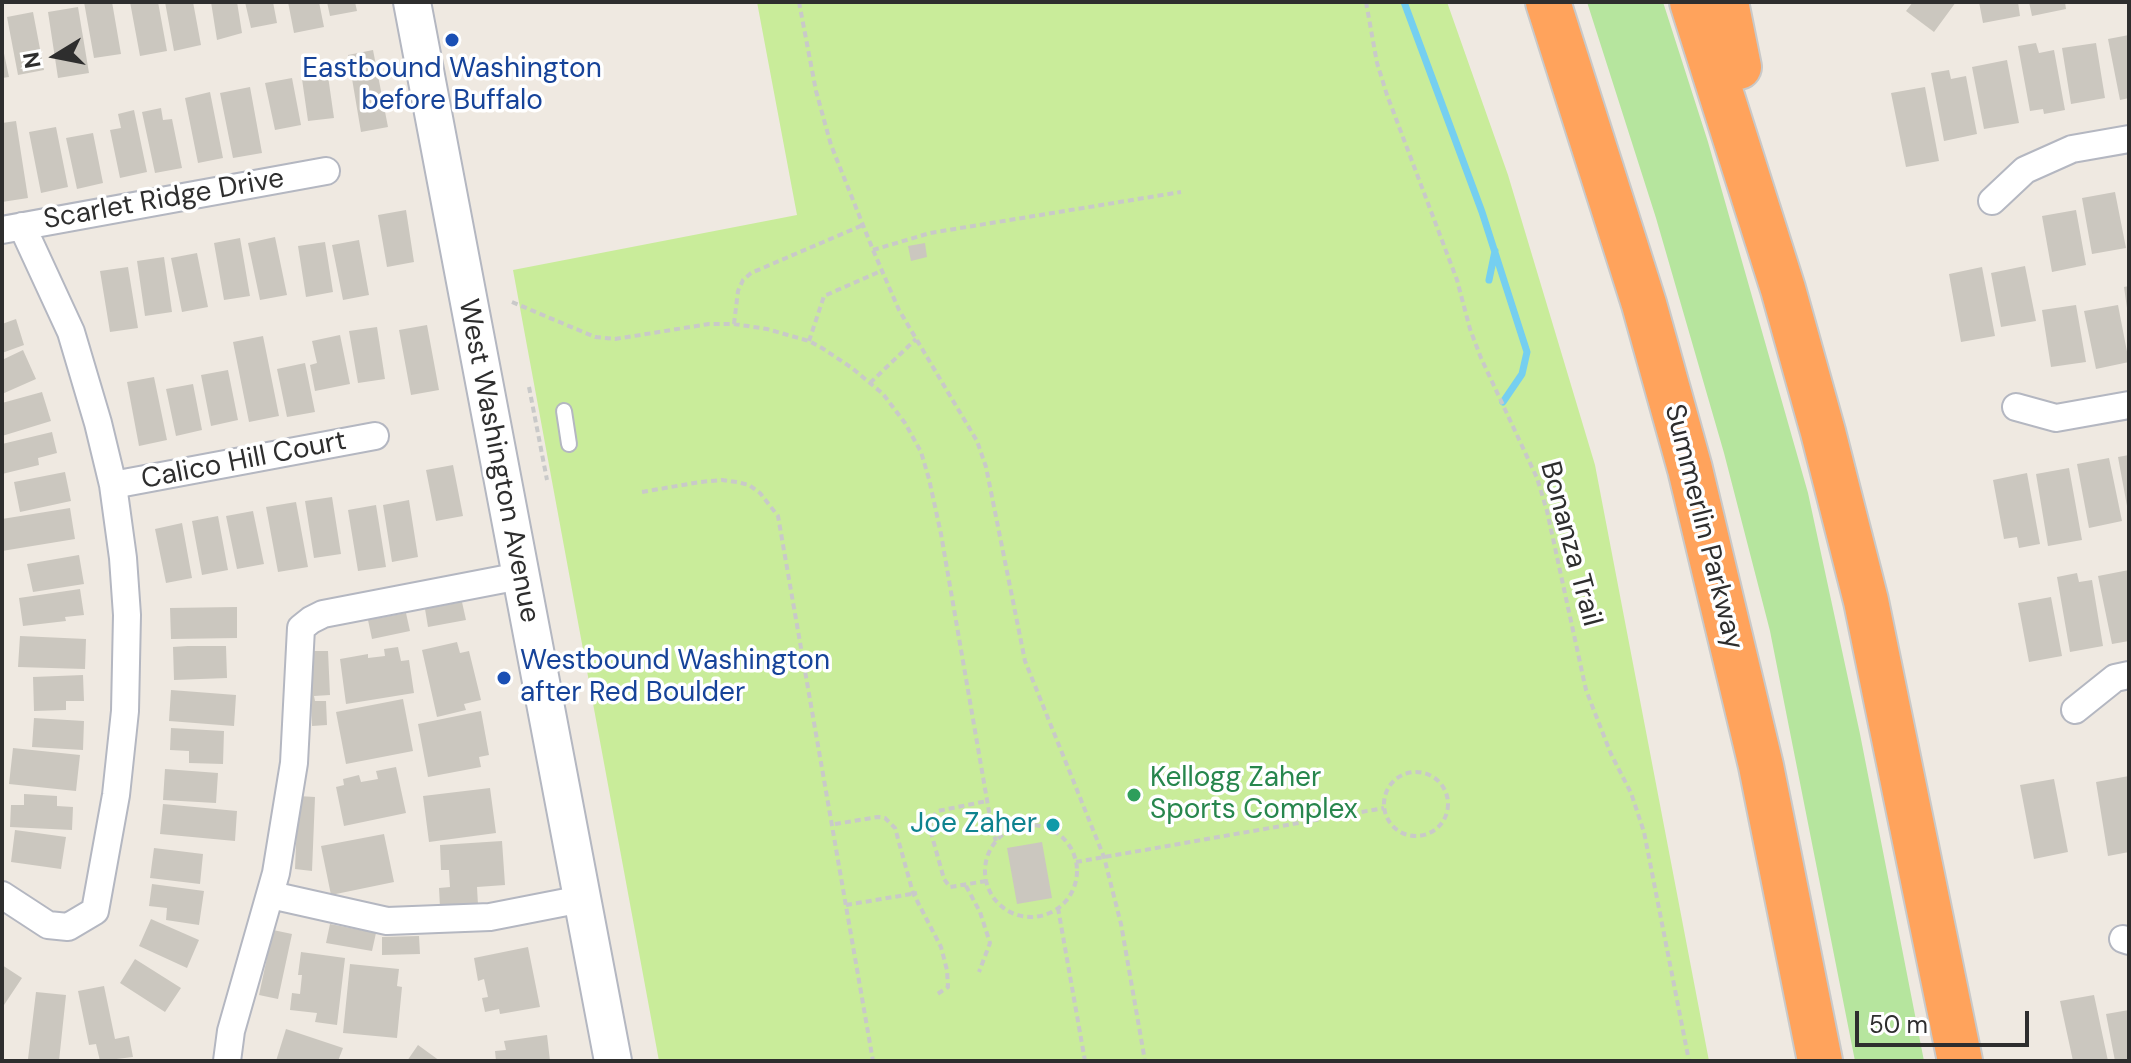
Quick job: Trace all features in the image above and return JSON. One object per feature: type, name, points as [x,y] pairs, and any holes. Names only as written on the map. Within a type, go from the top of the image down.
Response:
[{"type":"highway","name":"Summerlin Parkway","points":[[1548,2],[1644,304],[1690,469],[1761,766],[1820,1061]]},
{"type":"highway","points":[[1692,2],[1783,289],[1866,601],[1960,1061]]},
{"type":"highway","points":[[1726,2],[1783,289]]},
{"type":"main road","name":"West Washington Avenue","points":[[412,2],[613,1061]]},
{"type":"street","points":[[1992,201],[2025,170],[2072,149],[2129,139]]},
{"type":"street","name":"Scarlet Ridge Drive","points":[[12,228],[326,171]]},
{"type":"street","points":[[2,895],[48,925],[68,927],[95,911],[116,795],[125,711],[127,615],[113,485],[71,332],[12,228]]},
{"type":"street","points":[[2016,407],[2056,418],[2129,405]]},
{"type":"street","name":"Calico Hill Court","points":[[113,485],[375,436]]},
{"type":"street","points":[[227,1061],[231,1031],[271,895],[294,763],[301,628],[323,614],[520,576]]},
{"type":"street","points":[[2075,710],[2115,678],[2129,675]]},
{"type":"street","points":[[271,895],[387,921],[490,917],[582,899]]},
{"type":"lane","points":[[564,411],[569,444]]},
{"type":"path","points":[[799,2],[816,91],[831,145],[873,250],[916,339],[977,441],[986,467],[1025,661],[1104,857],[1121,924],[1145,1061]]},
{"type":"path","name":"Bonanza Trail","points":[[1366,2],[1377,63],[1387,95],[1439,231],[1481,358],[1537,478],[1586,690],[1611,754],[1631,793],[1644,832],[1689,1061]]},
{"type":"path","points":[[873,250],[930,233],[1181,192]]},
{"type":"path","points":[[734,324],[738,291],[751,273],[863,225]]},
{"type":"path","points":[[809,341],[824,296],[882,271]]},
{"type":"path","points":[[512,302],[581,333],[615,339],[709,324],[767,329],[809,341],[883,394],[905,423],[921,452],[929,479],[996,841]]},
{"type":"path","points":[[870,383],[916,339]]},
{"type":"path","points":[[529,387],[547,480]]},
{"type":"path","points":[[642,492],[700,482],[737,482],[749,485],[760,493],[778,516],[873,1061]]},
{"type":"path","points":[[1410,772],[1421,772],[1438,780],[1448,801],[1443,822],[1436,830],[1423,836],[1401,833],[1392,826],[1384,808],[1386,791],[1392,783],[1410,772]]},
{"type":"path","points":[[986,881],[948,888],[930,829],[931,819],[938,811],[987,801]]},
{"type":"path","points":[[1076,862],[1384,808]]},
{"type":"path","points":[[834,825],[878,817],[891,822],[900,839],[902,858],[915,893],[941,947],[947,970],[948,987],[936,995]]},
{"type":"path","points":[[1021,826],[1048,828],[1065,841],[1076,862],[1076,880],[1072,891],[1058,908],[1040,916],[1027,917],[1013,913],[996,901],[986,881],[986,861],[996,841],[1021,826]]},
{"type":"path","points":[[965,885],[980,912],[990,943],[979,972]]},
{"type":"path","points":[[846,905],[915,893]]},
{"type":"path","points":[[1058,908],[1085,1061]]},
{"type":"green space","name":"Kellogg Zaher Sports Complex","points":[[757,2],[1447,2],[1508,175],[1595,465],[1709,1061],[659,1061],[513,270],[797,215]]},
{"type":"green space","points":[[1587,2],[1663,2],[1708,142],[1808,493],[1860,734],[1924,1061],[1855,1061],[1770,631],[1724,453],[1656,218]]},
{"type":"building","points":[[84,2],[112,2],[121,54],[94,58]]},
{"type":"building","points":[[130,2],[158,2],[167,51],[140,56]]},
{"type":"building","points":[[165,2],[193,2],[201,45],[174,51]]},
{"type":"building","points":[[211,2],[237,2],[242,33],[217,40]]},
{"type":"building","points":[[245,2],[273,2],[277,23],[251,28]]},
{"type":"building","points":[[288,2],[319,2],[324,27],[294,33]]},
{"type":"building","points":[[327,2],[355,2],[357,11],[330,16]]},
{"type":"building","points":[[1913,2],[1956,2],[1934,32],[1906,11]]},
{"type":"building","points":[[1979,2],[2018,2],[2020,16],[1983,23]]},
{"type":"building","points":[[2029,2],[2065,2],[2066,9],[2032,16]]},
{"type":"building","points":[[78,7],[89,73],[58,78],[48,12]]},
{"type":"building","points":[[33,12],[44,70],[18,75],[7,17]]},
{"type":"building","points":[[2129,35],[2129,98],[2120,100],[2108,39]]},
{"type":"building","points":[[2036,43],[2039,53],[2054,50],[2065,110],[2044,114],[2043,109],[2030,111],[2018,46]]},
{"type":"building","points":[[2096,43],[2105,98],[2071,104],[2062,48]]},
{"type":"building","points":[[2,44],[9,77],[2,78]]},
{"type":"building","points":[[373,50],[388,127],[361,132],[348,55]]},
{"type":"building","points":[[2007,60],[2019,123],[1984,129],[1972,67]]},
{"type":"building","points":[[327,69],[334,118],[308,121],[301,72]]},
{"type":"building","points":[[1949,70],[1951,79],[1966,76],[1977,134],[1944,141],[1931,73]]},
{"type":"building","points":[[292,78],[301,125],[275,130],[265,83]]},
{"type":"building","points":[[250,87],[262,153],[233,158],[220,93]]},
{"type":"building","points":[[1925,87],[1939,161],[1906,167],[1891,93]]},
{"type":"building","points":[[210,92],[223,158],[198,163],[185,98]]},
{"type":"building","points":[[161,108],[163,120],[172,119],[182,168],[155,173],[142,112]]},
{"type":"building","points":[[134,110],[147,172],[120,178],[110,130],[121,128],[118,114]]},
{"type":"building","points":[[16,121],[28,198],[2,202],[2,123]]},
{"type":"building","points":[[56,127],[68,187],[41,193],[29,132]]},
{"type":"building","points":[[93,133],[103,183],[77,189],[66,138]]},
{"type":"building","points":[[2115,192],[2126,248],[2092,254],[2082,198]]},
{"type":"building","points":[[406,210],[414,262],[387,267],[378,215]]},
{"type":"building","points":[[2076,210],[2086,265],[2052,272],[2042,216]]},
{"type":"building","points":[[275,237],[287,295],[260,300],[248,243]]},
{"type":"building","points":[[240,238],[250,296],[224,300],[214,243]]},
{"type":"building","points":[[359,240],[369,295],[343,300],[332,245]]},
{"type":"building","points":[[325,242],[333,292],[306,297],[298,246]]},
{"type":"building","points":[[925,243],[927,257],[911,261],[908,246]]},
{"type":"building","points":[[197,253],[208,307],[182,312],[171,258]]},
{"type":"building","points":[[164,257],[172,312],[145,316],[137,261]]},
{"type":"building","points":[[2025,266],[2036,321],[2001,327],[1991,273]]},
{"type":"building","points":[[128,267],[138,328],[110,332],[100,271]]},
{"type":"building","points":[[1982,267],[1995,336],[1961,342],[1949,274]]},
{"type":"building","points":[[2129,286],[2129,308],[2127,308],[2124,287]]},
{"type":"building","points":[[2076,305],[2086,362],[2051,367],[2042,310]]},
{"type":"building","points":[[2118,305],[2129,362],[2096,369],[2084,311]]},
{"type":"building","points":[[16,319],[24,345],[2,353],[2,324]]},
{"type":"building","points":[[427,325],[439,390],[411,395],[399,330]]},
{"type":"building","points":[[377,327],[385,379],[358,383],[349,331]]},
{"type":"building","points":[[340,335],[350,384],[315,391],[310,365],[317,363],[312,341]]},
{"type":"building","points":[[263,336],[279,416],[249,422],[233,342]]},
{"type":"building","points":[[23,350],[36,379],[2,394],[2,360]]},
{"type":"building","points":[[305,363],[315,412],[287,417],[277,369]]},
{"type":"building","points":[[228,370],[238,420],[211,426],[201,375]]},
{"type":"building","points":[[154,377],[167,440],[139,446],[127,382]]},
{"type":"building","points":[[193,384],[202,430],[176,436],[166,389]]},
{"type":"building","points":[[42,392],[51,421],[2,436],[2,403]]},
{"type":"building","points":[[52,432],[57,453],[38,458],[39,465],[2,474],[2,444]]},
{"type":"building","points":[[2129,455],[2129,505],[2127,506],[2118,457]]},
{"type":"building","points":[[2109,458],[2122,521],[2089,528],[2077,464]]},
{"type":"building","points":[[453,465],[463,516],[436,521],[426,470]]},
{"type":"building","points":[[2069,468],[2082,540],[2048,546],[2036,474]]},
{"type":"building","points":[[65,472],[71,501],[20,512],[14,482]]},
{"type":"building","points":[[2027,473],[2040,544],[2019,548],[2017,537],[2004,539],[1993,480]]},
{"type":"building","points":[[332,497],[341,554],[314,558],[305,501]]},
{"type":"building","points":[[409,500],[418,557],[392,562],[383,505]]},
{"type":"building","points":[[296,502],[308,567],[278,572],[266,507]]},
{"type":"building","points":[[376,505],[386,567],[358,571],[348,510]]},
{"type":"building","points":[[70,508],[75,539],[2,551],[2,519]]},
{"type":"building","points":[[253,511],[264,564],[237,569],[226,516]]},
{"type":"building","points":[[218,516],[228,570],[202,575],[192,521]]},
{"type":"building","points":[[182,523],[192,578],[166,583],[155,529]]},
{"type":"building","points":[[79,555],[84,584],[33,592],[27,564]]},
{"type":"building","points":[[2129,570],[2129,641],[2112,644],[2098,576]]},
{"type":"building","points":[[2077,573],[2079,582],[2092,580],[2103,646],[2070,652],[2057,577]]},
{"type":"building","points":[[80,589],[84,615],[65,617],[66,621],[23,626],[19,598]]},
{"type":"building","points":[[2051,597],[2062,656],[2029,662],[2018,603]]},
{"type":"building","points":[[462,602],[466,620],[428,627],[425,609]]},
{"type":"building","points":[[237,607],[237,638],[171,639],[170,608]]},
{"type":"building","points":[[406,613],[410,631],[372,639],[368,620]]},
{"type":"building","points":[[20,636],[86,639],[85,669],[18,667]]},
{"type":"building","points":[[457,642],[460,653],[469,651],[481,700],[464,704],[466,710],[437,717],[422,650]]},
{"type":"building","points":[[226,646],[227,678],[174,680],[173,647]]},
{"type":"building","points":[[398,647],[401,661],[409,660],[414,693],[346,704],[340,659],[368,654],[368,658],[385,656],[384,649]]},
{"type":"building","points":[[309,651],[328,651],[330,695],[314,696],[315,701],[326,701],[327,725],[312,726]]},
{"type":"building","points":[[83,675],[84,701],[66,701],[66,710],[34,711],[33,677]]},
{"type":"building","points":[[171,690],[236,695],[234,726],[169,721]]},
{"type":"building","points":[[403,699],[413,751],[346,764],[336,712]]},
{"type":"building","points":[[481,711],[489,755],[479,757],[481,767],[428,777],[418,724]]},
{"type":"building","points":[[34,718],[84,721],[83,750],[32,747]]},
{"type":"building","points":[[171,728],[224,731],[223,764],[189,763],[189,751],[170,750]]},
{"type":"building","points":[[13,748],[80,755],[76,791],[9,784]]},
{"type":"building","points":[[396,767],[406,813],[344,826],[336,787],[344,785],[343,779],[359,775],[361,782],[378,779],[376,771]]},
{"type":"building","points":[[165,769],[218,773],[216,803],[163,800]]},
{"type":"building","points":[[2129,776],[2129,852],[2108,856],[2096,782]]},
{"type":"building","points":[[2054,779],[2068,852],[2034,859],[2020,785]]},
{"type":"building","points":[[490,788],[496,833],[429,842],[423,796]]},
{"type":"building","points":[[24,794],[57,796],[57,806],[73,807],[72,830],[10,827],[11,805],[24,805]]},
{"type":"building","points":[[298,796],[315,797],[312,871],[295,869]]},
{"type":"building","points":[[163,804],[237,811],[235,841],[160,834]]},
{"type":"building","points":[[15,830],[66,837],[61,869],[11,862]]},
{"type":"building","points":[[384,834],[394,882],[331,895],[321,846]]},
{"type":"building","points":[[502,841],[505,885],[477,887],[478,905],[440,907],[439,888],[450,887],[449,870],[441,870],[440,845]]},
{"type":"building","points":[[1042,842],[1052,898],[1017,904],[1007,848]]},
{"type":"building","points":[[154,848],[203,854],[200,884],[150,878]]},
{"type":"building","points":[[152,884],[204,891],[199,925],[166,920],[167,908],[149,906]]},
{"type":"building","points":[[151,919],[199,940],[187,968],[139,946]]},
{"type":"building","points":[[330,924],[376,933],[372,951],[326,943]]},
{"type":"building","points":[[273,930],[292,934],[278,999],[259,995]]},
{"type":"building","points":[[419,936],[420,954],[382,955],[382,937]]},
{"type":"building","points":[[528,947],[540,1007],[500,1014],[499,1009],[485,1012],[482,998],[488,997],[484,979],[478,981],[474,958]]},
{"type":"building","points":[[301,952],[345,958],[337,1025],[315,1022],[317,1013],[290,1010],[292,993],[300,994],[302,975],[298,975]]},
{"type":"building","points":[[135,959],[181,988],[165,1012],[120,983]]},
{"type":"building","points":[[350,964],[399,969],[397,986],[402,987],[397,1038],[343,1033]]},
{"type":"building","points":[[2,965],[22,978],[2,1008]]},
{"type":"building","points":[[104,986],[115,1039],[129,1036],[133,1057],[100,1061],[96,1044],[89,1045],[78,991]]},
{"type":"building","points":[[36,992],[66,995],[59,1061],[28,1059]]},
{"type":"building","points":[[2094,995],[2108,1061],[2073,1061],[2060,1001]]},
{"type":"building","points":[[2129,1010],[2129,1061],[2115,1061],[2106,1014]]},
{"type":"building","points":[[286,1029],[343,1048],[338,1061],[276,1061]]},
{"type":"building","points":[[547,1035],[550,1061],[496,1061],[495,1051],[506,1050],[504,1041]]},
{"type":"building","points":[[418,1045],[440,1061],[407,1061]]},
{"type":"waterway","points":[[1404,2],[1482,212],[1527,352],[1522,374],[1503,402]]},
{"type":"waterway","points":[[1489,280],[1495,251]]},
{"type":"place","name":"Eastbound Washington before Buffalo","points":[[452,40]]},
{"type":"place","name":"Westbound Washington after Red Boulder","points":[[504,678]]},
{"type":"place","name":"Kellogg Zaher Sports Complex","points":[[1134,795]]},
{"type":"place","name":"Joe Zaher","points":[[1053,825]]}]
